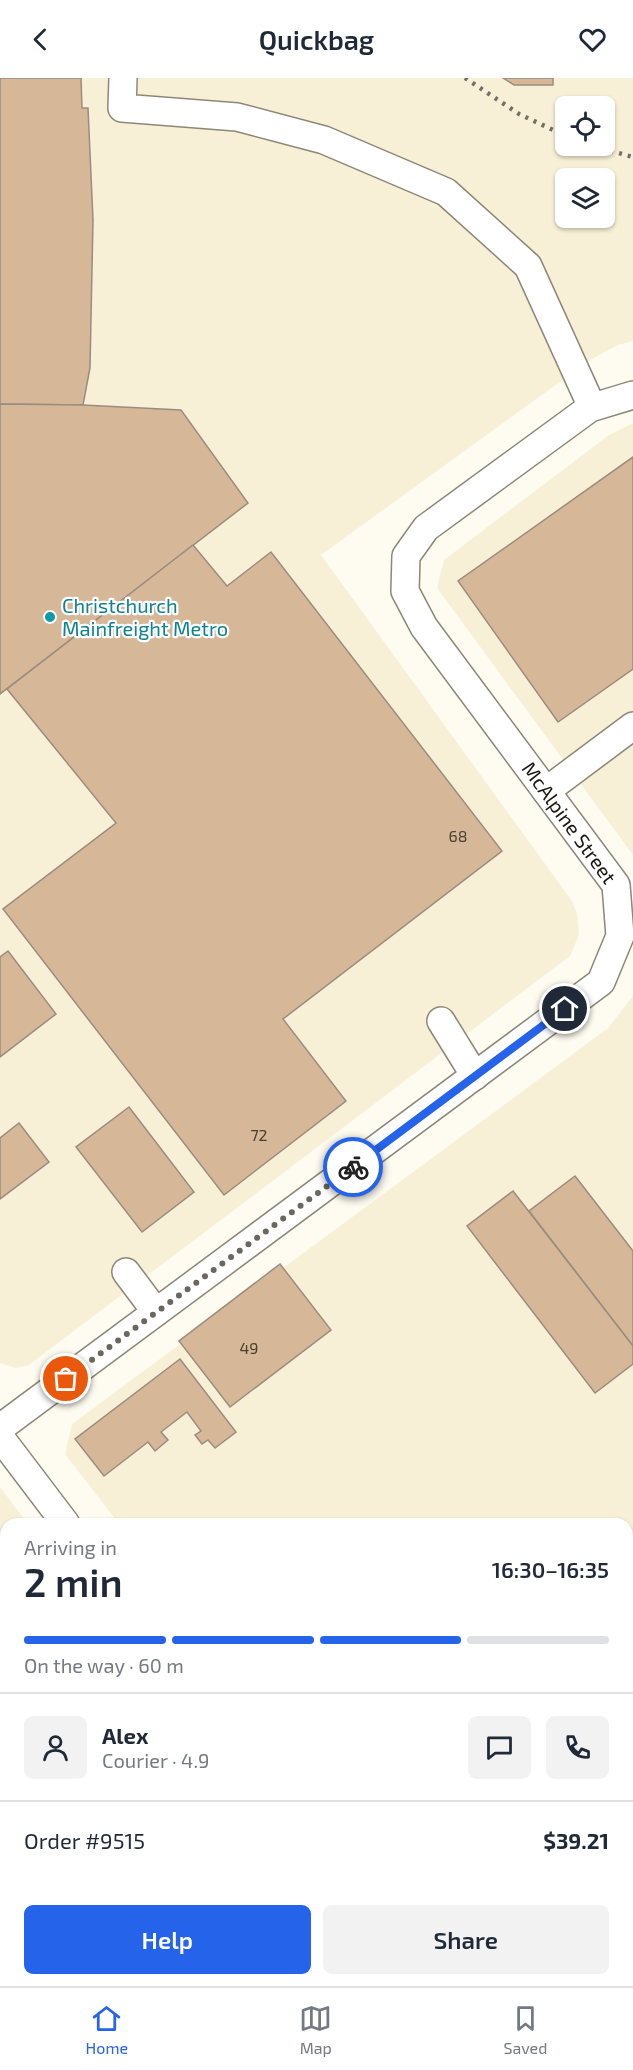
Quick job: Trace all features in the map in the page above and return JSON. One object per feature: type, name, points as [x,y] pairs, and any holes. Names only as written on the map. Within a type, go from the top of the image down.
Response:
[{"type":"street","points":[[123,78],[122,108],[237,117],[324,140],[446,192],[528,266],[592,407]]},
{"type":"street","name":"McAlpine Street","points":[[0,1428],[601,982],[620,936],[616,885],[424,627],[405,591],[406,556],[426,528],[592,407],[633,394]]},
{"type":"street","points":[[546,791],[633,726]]},
{"type":"street","points":[[441,1021],[475,1076]]},
{"type":"street","points":[[126,1272],[156,1312]]},
{"type":"street","points":[[0,1437],[61,1518]]},
{"type":"shaded area","points":[[0,78],[633,78],[633,341],[618,345],[590,360],[321,555],[572,901],[577,914],[579,935],[570,956],[29,1365],[16,1368],[0,1363]]},
{"type":"shaded area","points":[[633,423],[633,855],[437,588],[444,560],[609,435]]},
{"type":"shaded area","points":[[633,996],[633,1518],[114,1518],[65,1454],[72,1424],[608,1028]]},
{"type":"shaded area","points":[[0,1487],[23,1518],[0,1518]]},
{"type":"building","points":[[0,78],[81,78],[82,108],[88,108],[93,220],[90,368],[83,405],[0,404]]},
{"type":"building","points":[[503,78],[553,78],[553,85],[514,85]]},
{"type":"building","name":"Christchurch Mainfreight Metro","points":[[0,404],[181,410],[248,503],[0,694]]},
{"type":"building","points":[[633,457],[633,669],[558,722],[458,581]]},
{"type":"building","points":[[193,545],[227,586],[271,552],[502,851],[283,1019],[346,1101],[224,1195],[3,909],[116,823],[7,689]]},
{"type":"building","points":[[8,951],[56,1014],[0,1057],[0,957]]},
{"type":"building","points":[[129,1107],[194,1192],[142,1232],[76,1147]]},
{"type":"building","points":[[19,1123],[49,1162],[0,1199],[0,1138]]},
{"type":"building","points":[[575,1176],[633,1251],[633,1346],[529,1211]]},
{"type":"building","points":[[513,1191],[633,1346],[633,1364],[595,1393],[467,1226]]},
{"type":"building","points":[[280,1264],[331,1330],[230,1407],[179,1341]]},
{"type":"building","points":[[180,1359],[236,1432],[215,1448],[208,1440],[202,1444],[195,1435],[201,1431],[187,1412],[161,1432],[168,1440],[155,1451],[148,1442],[104,1476],[75,1439]]},
{"type":"railway","points":[[465,78],[519,114],[555,131]]},
{"type":"railway","points":[[615,152],[633,157]]},
{"type":"way so far","points":[[66,1379],[353,1167]]},
{"type":"place","name":"Christchurch Mainfreight Metro","points":[[50,617]]},
{"type":"route","points":[[353,1167],[565,1009]]}]
